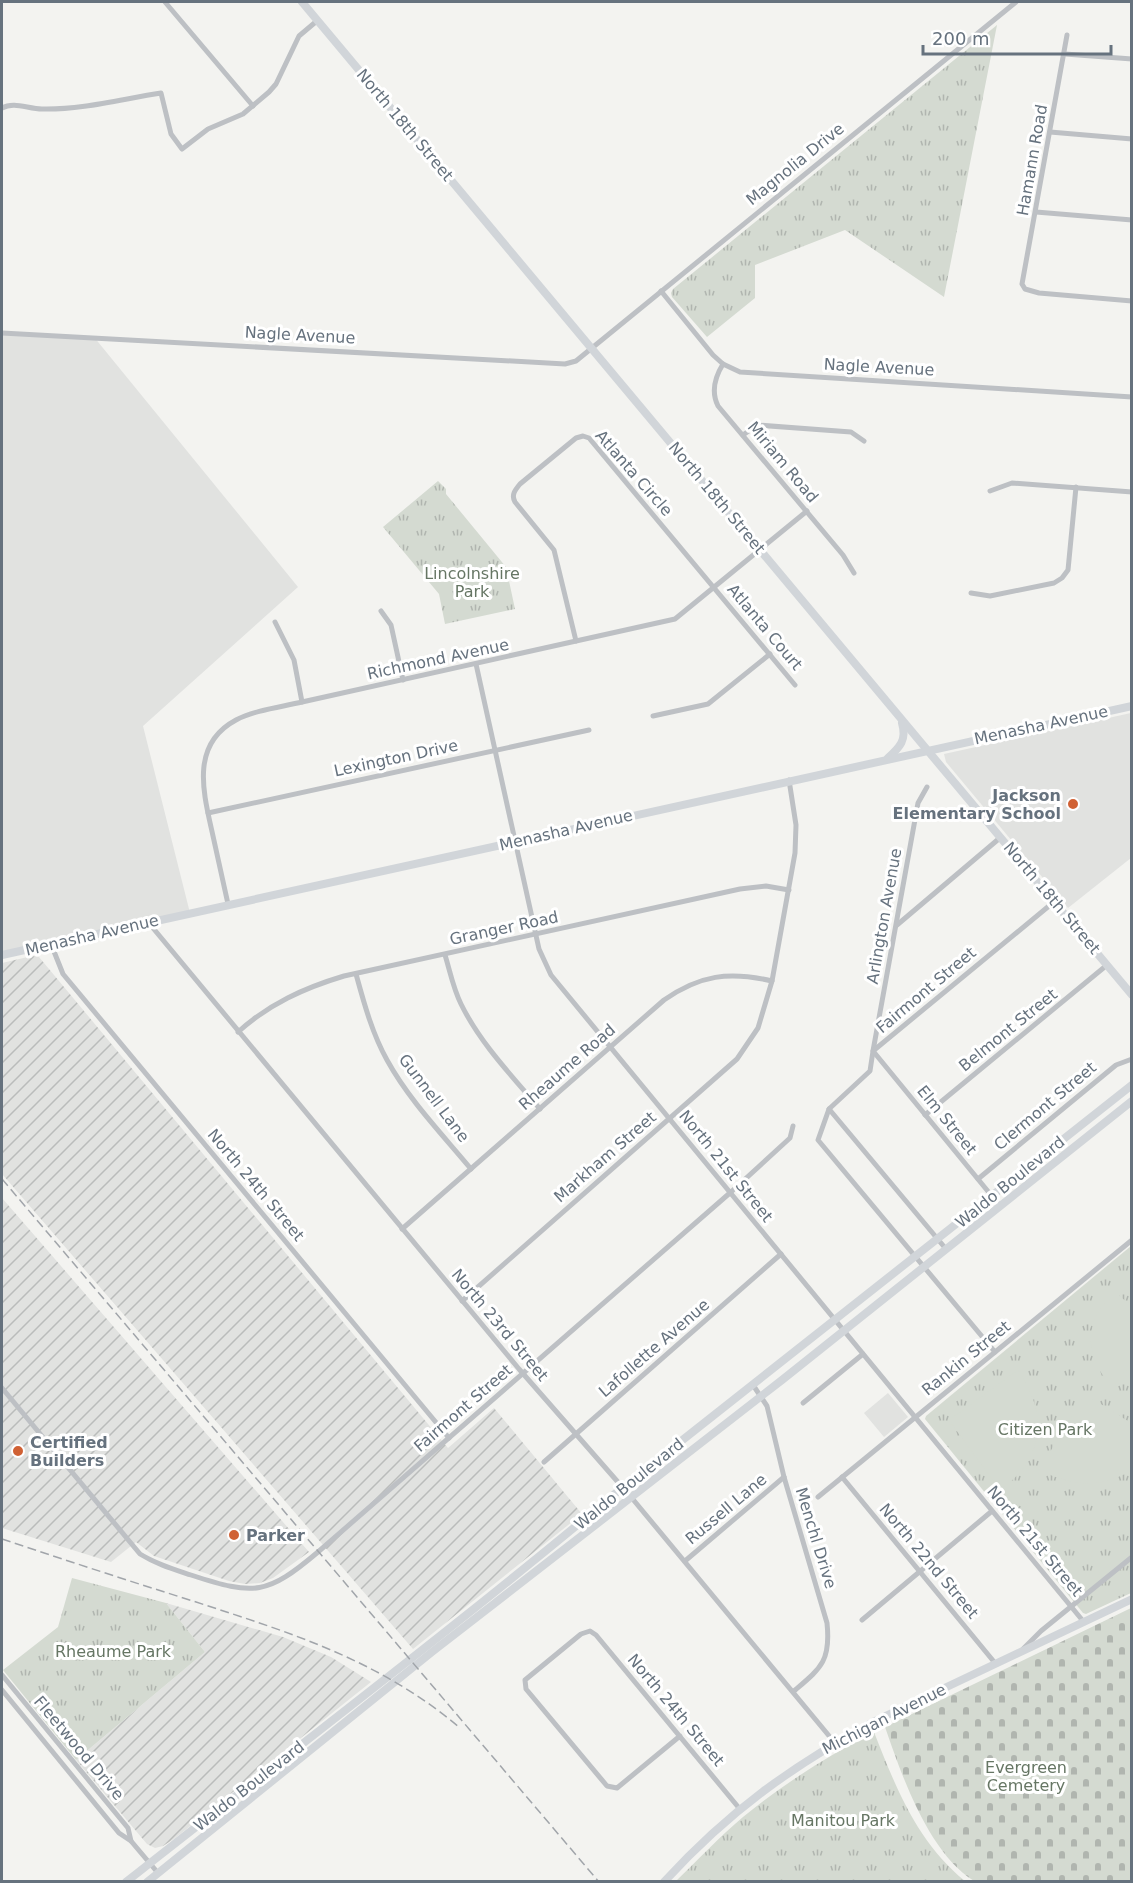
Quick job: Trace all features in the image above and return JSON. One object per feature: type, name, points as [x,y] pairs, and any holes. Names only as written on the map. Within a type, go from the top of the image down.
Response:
[{"type":"main road","name":"Waldo Boulevard","points":[[147,1881],[623,1487],[1131,1085]]},
{"type":"main road","name":"Waldo Boulevard","points":[[429,1649],[631,1497],[1131,1101]]},
{"type":"main road","name":"Waldo Boulevard","points":[[126,1881],[371,1696]]},
{"type":"street","points":[[165,2],[253,106]]},
{"type":"street","name":"North 18th Street","points":[[302,2],[1131,995]]},
{"type":"street","name":"Magnolia Drive","points":[[591,348],[1016,2]]},
{"type":"street","points":[[2,108],[13,104],[39,109],[65,108],[161,93],[171,134],[182,149],[208,129],[243,114],[253,106],[276,84],[298,36],[318,20]]},
{"type":"street","name":"Hamann Road","points":[[1067,35],[1023,284],[1025,289],[1039,293],[1131,301]]},
{"type":"street","points":[[1065,54],[1131,60]]},
{"type":"street","points":[[1050,132],[1131,140]]},
{"type":"street","points":[[1036,212],[1131,220]]},
{"type":"street","name":"Nagle Avenue","points":[[661,291],[723,364],[740,372],[1131,398]]},
{"type":"street","name":"Nagle Avenue","points":[[2,333],[565,364],[576,361],[591,348]]},
{"type":"street","name":"Miriam Road","points":[[723,364],[714,386],[714,399],[718,406],[843,555],[854,573]]},
{"type":"street","points":[[743,435],[757,425],[851,432],[864,441]]},
{"type":"street","name":"Atlanta Circle","points":[[576,642],[554,550],[515,502],[513,496],[520,484],[579,436],[589,438],[714,588]]},
{"type":"street","points":[[990,491],[1011,483],[1131,492]]},
{"type":"street","points":[[971,593],[990,597],[1054,583],[1062,578],[1068,570],[1076,487]]},
{"type":"street","name":"Richmond Avenue","points":[[228,904],[202,784],[203,766],[208,752],[217,735],[230,723],[246,715],[675,619],[807,511]]},
{"type":"street","name":"Atlanta Court","points":[[714,588],[795,684]]},
{"type":"street","points":[[381,611],[391,625],[403,680]]},
{"type":"street","points":[[274,622],[294,660],[302,702]]},
{"type":"street","points":[[653,716],[708,704],[770,654]]},
{"type":"street","name":"North 21st Street","points":[[476,664],[536,935],[543,961],[551,975],[1083,1621]]},
{"type":"street","name":"Menasha Avenue","points":[[2,955],[1131,706]]},
{"type":"street","points":[[887,759],[902,745],[905,732],[901,719]]},
{"type":"street","name":"Lexington Drive","points":[[208,813],[589,730]]},
{"type":"street","name":"Markham Street","points":[[462,1301],[737,1059],[749,1043],[758,1028],[772,981],[795,853],[796,825],[789,780]]},
{"type":"street","name":"Arlington Avenue","points":[[873,1052],[918,803],[927,787]]},
{"type":"street","points":[[896,925],[1001,837]]},
{"type":"street","name":"Granger Road","points":[[238,1032],[253,1019],[290,996],[321,983],[740,889],[766,886],[789,890]]},
{"type":"street","name":"Fairmont Street","points":[[829,1109],[867,1076],[873,1052],[1055,902]]},
{"type":"street","name":"North 23rd Street","points":[[148,922],[523,1374],[623,1487],[835,1743]]},
{"type":"street","name":"North 24th Street","points":[[51,944],[63,974],[449,1438]]},
{"type":"street","points":[[446,954],[456,991],[470,1021],[490,1050],[540,1109]]},
{"type":"street","name":"Belmont Street","points":[[925,1115],[1107,965]]},
{"type":"street","name":"Gunnell Lane","points":[[356,974],[370,1021],[387,1059],[413,1100],[471,1169]]},
{"type":"street","name":"Rheaume Road","points":[[402,1229],[678,990],[696,982],[725,975],[772,981]]},
{"type":"street","name":"Elm Street","points":[[873,1052],[1000,1206]]},
{"type":"street","name":"Clermont Street","points":[[978,1179],[1116,1065],[1131,1059]]},
{"type":"street","points":[[829,1109],[818,1140],[995,1352]]},
{"type":"street","points":[[829,1109],[946,1249]]},
{"type":"street","name":"Fairmont Street","points":[[2,1388],[140,1554],[162,1566],[234,1588],[249,1589],[274,1584],[304,1564],[731,1192],[790,1138],[793,1126]]},
{"type":"street","name":"Rankin Street","points":[[818,1497],[1131,1240]]},
{"type":"street","name":"Lafollette Avenue","points":[[544,1462],[781,1254]]},
{"type":"street","points":[[802,1403],[863,1354]]},
{"type":"street","name":"Menchl Drive","points":[[753,1385],[767,1406],[784,1477],[827,1623],[830,1643],[825,1659],[816,1672],[794,1691]]},
{"type":"street","name":"Russell Lane","points":[[685,1561],[784,1477]]},
{"type":"street","name":"North 22nd Street","points":[[843,1477],[995,1663]]},
{"type":"street","points":[[862,1620],[992,1510]]},
{"type":"street","points":[[1022,1650],[1041,1630],[1131,1557]]},
{"type":"street","name":"Michigan Avenue","points":[[664,1881],[739,1808],[778,1779],[835,1743],[875,1721],[1131,1599]]},
{"type":"street","name":"North 24th Street","points":[[680,1736],[617,1788],[607,1786],[526,1689],[525,1680],[581,1634],[590,1631],[596,1635],[680,1736],[739,1808]]},
{"type":"street","name":"Fleetwood Drive","points":[[2,1675],[128,1828],[131,1841]]},
{"type":"street","name":"Fleetwood Drive","points":[[2,1690],[119,1833],[131,1841],[158,1873]]},
{"type":"shaded area","points":[[2,332],[94,337],[298,587],[143,726],[190,913],[2,955]]},
{"type":"shaded area","points":[[1131,713],[1131,858],[1068,908],[946,762],[944,754]]},
{"type":"shaded area","points":[[32,956],[39,957],[448,1448],[494,1408],[582,1514],[413,1649],[2,1174],[2,963]]},
{"type":"shaded area","points":[[2,1198],[309,1552],[273,1578],[260,1583],[245,1584],[229,1581],[154,1556],[136,1542],[111,1562],[2,1528]]},
{"type":"shaded area","points":[[888,1393],[908,1417],[884,1437],[864,1413]]},
{"type":"shaded area","points":[[166,1603],[283,1637],[331,1657],[371,1682],[174,1839],[155,1848],[147,1844],[76,1760],[205,1652]]},
{"type":"green space","points":[[997,25],[944,297],[845,230],[755,265],[755,298],[707,337],[672,297],[673,289]]},
{"type":"green space","name":"Lincolnshire Park","points":[[438,481],[506,567],[515,609],[445,624],[439,594],[383,527]]},
{"type":"green space","name":"Citizen Park","points":[[1131,1246],[1131,1593],[1086,1614],[925,1419]]},
{"type":"green space","points":[[1115,1292],[1128,1303],[1131,1309],[1131,1368],[1109,1384],[1095,1360],[1091,1337],[1097,1314]]},
{"type":"green space","points":[[1018,1370],[1028,1386],[1034,1403],[1037,1434],[1026,1464],[1015,1478],[1000,1490],[951,1423],[952,1418]]},
{"type":"green space","points":[[1088,1396],[1131,1423],[1131,1470],[1108,1481],[1085,1483],[1062,1479],[1039,1470],[1082,1399]]},
{"type":"green space","name":"Rheaume Park","points":[[72,1578],[166,1603],[205,1652],[76,1760],[3,1670],[58,1627]]},
{"type":"green space","name":"Evergreen Cemetery","points":[[1131,1608],[1131,1881],[974,1881],[943,1852],[930,1832],[909,1790],[885,1727]]},
{"type":"green space","name":"Manitou Park","points":[[874,1732],[910,1813],[934,1849],[965,1881],[676,1881],[726,1832],[758,1805],[806,1771]]},
{"type":"railway","points":[[2,1179],[599,1882]]},
{"type":"railway","points":[[2,1539],[265,1625],[333,1651],[398,1684],[430,1704],[460,1728]]},
{"type":"place","name":"Jackson Elementary School","points":[[1073,804]]},
{"type":"place","name":"Certified Builders","points":[[18,1451]]},
{"type":"place","name":"Parker","points":[[234,1535]]}]
